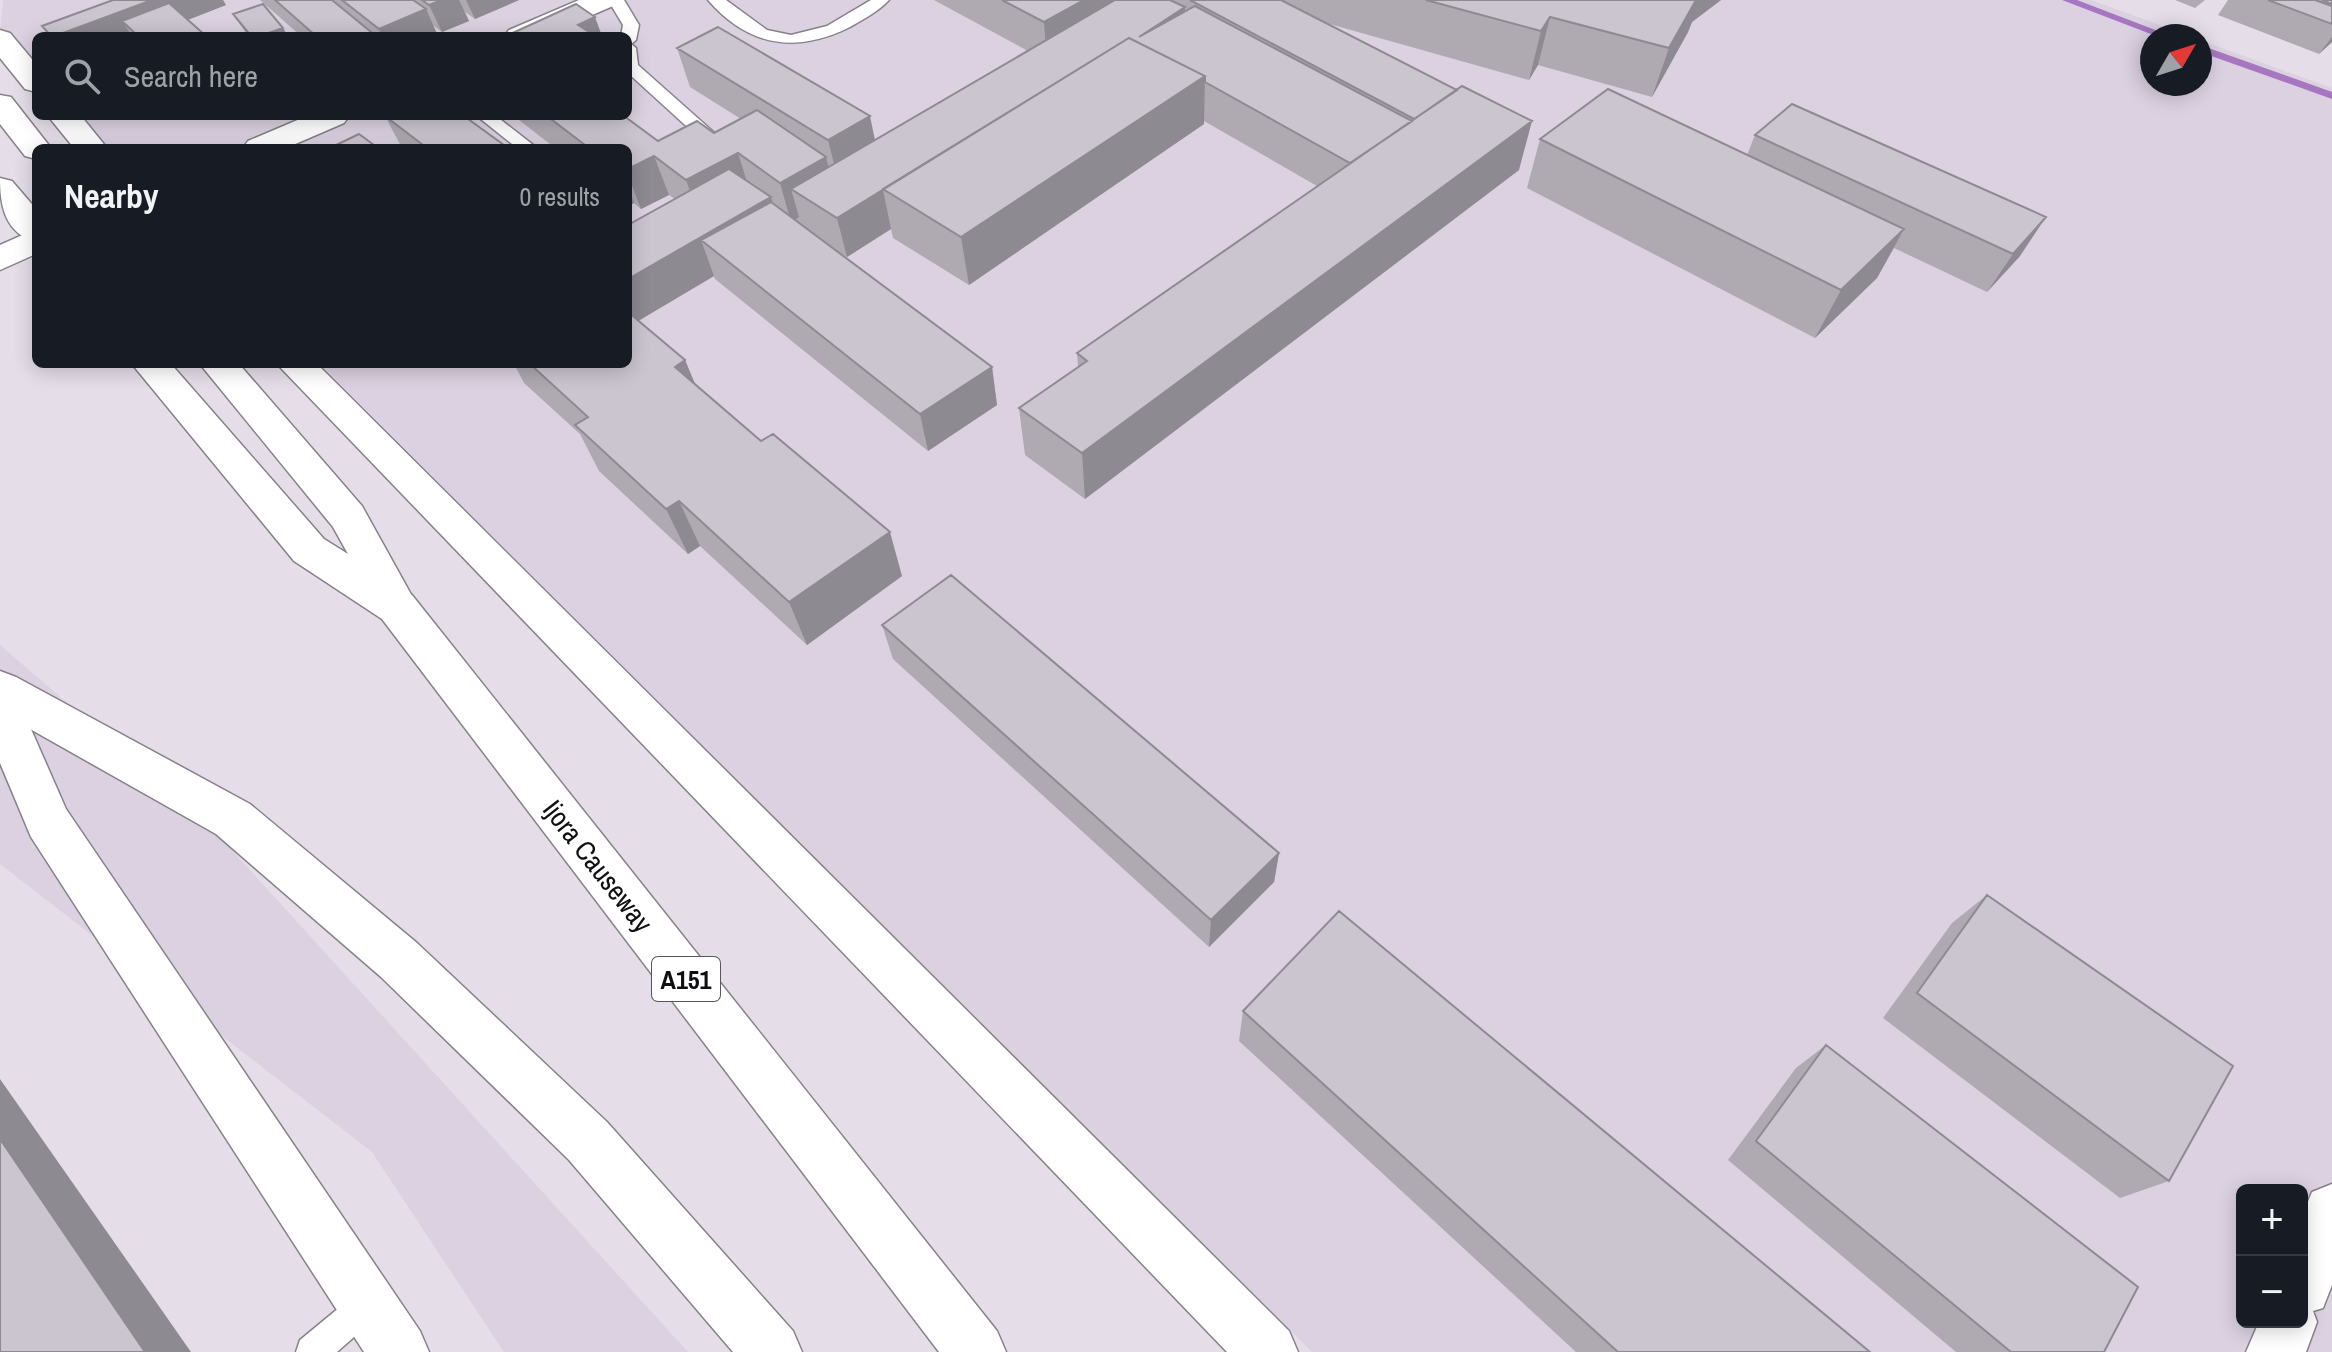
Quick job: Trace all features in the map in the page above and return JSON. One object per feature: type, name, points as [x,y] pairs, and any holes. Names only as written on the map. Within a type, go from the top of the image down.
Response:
[{"type":"main road","points":[[528,32],[603,0]]},
{"type":"main road","points":[[0,39],[32,78]]},
{"type":"main road","points":[[0,104],[32,144]]},
{"type":"main road","points":[[67,120],[88,144]]},
{"type":"main road","points":[[268,144],[324,120]]},
{"type":"main road","points":[[0,188],[32,226]]},
{"type":"main road","points":[[0,259],[32,242]]},
{"type":"main road","points":[[153,368],[309,550],[397,607]]},
{"type":"main road","points":[[221,368],[348,517],[397,607]]},
{"type":"main road","points":[[299,368],[1268,1352]]},
{"type":"main road","name":"Ijora Causeway","points":[[397,607],[976,1352]]},
{"type":"main road","points":[[0,690],[233,819],[399,960],[588,1141],[772,1352]]},
{"type":"main road","points":[[0,708],[48,822],[399,1352]]},
{"type":"main road","points":[[2308,1272],[2332,1212]]},
{"type":"main road","points":[[2276,1352],[2286,1328]]},
{"type":"lane","points":[[616,0],[631,25],[630,32]]},
{"type":"lane","points":[[716,0],[746,24],[780,40],[815,36],[850,21],[881,0]]},
{"type":"lane","points":[[632,68],[713,141]]},
{"type":"lane","points":[[490,120],[523,144]]},
{"type":"lane","points":[[312,1352],[368,1304]]},
{"type":"shaded area","points":[[3,0],[2091,0],[2157,24],[2140,24],[2140,96],[2212,96],[2212,44],[2332,88],[2332,1352],[1312,1352],[324,368],[632,368],[632,144],[96,144],[70,120],[632,120],[632,32],[32,32],[32,81],[0,32]]},
{"type":"shaded area","points":[[0,645],[209,825],[688,1352],[504,1352],[372,1152],[0,864]]},
{"type":"building","points":[[113,0],[152,0],[66,32],[47,32],[42,26]]},
{"type":"building","points":[[275,0],[332,0],[371,32],[311,32]]},
{"type":"building","points":[[342,0],[413,0],[426,9],[379,29]]},
{"type":"building","points":[[422,0],[442,0],[429,5]]},
{"type":"building","points":[[1002,0],[1084,0],[1044,22]]},
{"type":"building","points":[[1115,0],[1170,0],[1185,7],[1139,37],[1195,6],[1412,121],[1350,163],[1205,82],[1205,76],[1129,38],[837,218],[791,189]]},
{"type":"building","points":[[1190,0],[1281,0],[1457,90],[1414,119]]},
{"type":"building","points":[[1426,0],[1696,0],[1669,48],[1550,17],[1541,31]]},
{"type":"building","points":[[2268,0],[2315,0],[2332,6],[2332,24]]},
{"type":"building","points":[[169,3],[202,32],[134,32],[122,21]]},
{"type":"building","points":[[263,4],[283,28],[272,32],[248,32],[233,14]]},
{"type":"building","points":[[576,4],[595,17],[578,25],[589,32],[515,32]]},
{"type":"building","points":[[718,27],[870,116],[828,140],[677,48]]},
{"type":"building","points":[[1129,38],[1205,76],[961,237],[883,189]]},
{"type":"building","points":[[1462,86],[1532,121],[1082,453],[1019,408],[1087,361],[1077,353]]},
{"type":"building","points":[[1608,89],[1904,229],[1841,290],[1540,139]]},
{"type":"building","points":[[1792,104],[2046,217],[2013,254],[1755,135]]},
{"type":"building","points":[[757,110],[826,157],[780,183],[738,153],[686,180],[654,156],[632,167],[632,144],[584,144],[552,120],[629,120],[658,141],[697,121],[714,133]]},
{"type":"building","points":[[390,120],[470,120],[502,144],[422,144]]},
{"type":"building","points":[[359,134],[373,144],[338,144]]},
{"type":"building","points":[[729,169],[771,197],[632,277],[632,223]]},
{"type":"building","points":[[771,202],[992,367],[920,414],[701,240]]},
{"type":"building","points":[[632,315],[685,360],[675,367],[761,441],[773,434],[890,532],[789,602],[679,501],[666,509],[575,425],[588,417],[534,368],[632,368]]},
{"type":"building","points":[[951,575],[1279,853],[1211,920],[882,625]]},
{"type":"building","points":[[1987,895],[2233,1066],[2169,1181],[1917,993]]},
{"type":"building","points":[[1339,911],[1870,1352],[1618,1352],[1243,1011]]},
{"type":"building","points":[[1826,1045],[2138,1287],[2104,1352],[2011,1352],[1756,1141]]},
{"type":"building","points":[[0,1139],[145,1352],[0,1352]]},
{"type":"waterway","points":[[2067,0],[2140,27]]},
{"type":"waterway","points":[[2212,52],[2332,96]]}]
